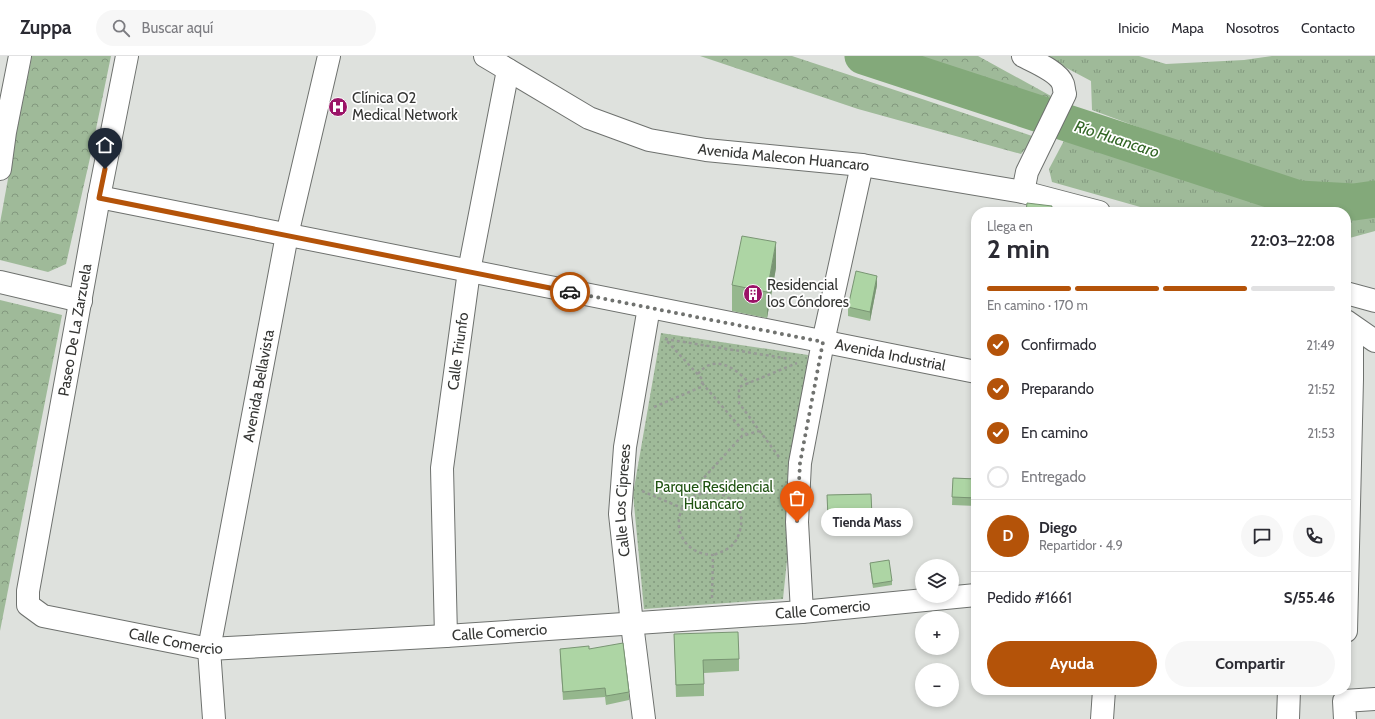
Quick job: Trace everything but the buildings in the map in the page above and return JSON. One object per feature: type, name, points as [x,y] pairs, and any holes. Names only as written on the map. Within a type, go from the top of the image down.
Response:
[{"type":"street","points":[[0,169],[3,131],[20,56]]},
{"type":"street","name":"Paseo De La Zarzuela","points":[[28,605],[28,591],[99,198],[127,56]]},
{"type":"street","name":"Avenida Bellavista","points":[[214,719],[209,649],[287,235],[329,56]]},
{"type":"street","name":"Avenida Malecon Huancaro","points":[[485,56],[589,118],[649,140],[706,150],[1025,182],[1087,207]]},
{"type":"street","points":[[1023,56],[1054,73],[1063,83],[1065,94],[1025,182]]},
{"type":"street","name":"Calle Triunfo","points":[[446,636],[442,468],[469,271],[508,70]]},
{"type":"street","points":[[802,612],[797,522],[800,463],[823,342],[862,165]]},
{"type":"street","name":"Avenida Industrial","points":[[99,198],[971,371]]},
{"type":"street","points":[[0,282],[81,301]]},
{"type":"street","points":[[1351,294],[1375,301]]},
{"type":"street","name":"Calle Los Cipreses","points":[[644,719],[620,514],[625,446],[655,337],[649,307]]},
{"type":"street","points":[[1351,325],[1375,341]]},
{"type":"street","points":[[1351,361],[1351,421]]},
{"type":"street","name":"Calle Comercio","points":[[28,605],[43,616],[209,649],[632,624],[802,612],[971,595]]},
{"type":"street","points":[[1102,719],[1104,695]]},
{"type":"street","points":[[1288,719],[1289,695]]},
{"type":"street","points":[[1344,703],[1375,698]]},
{"type":"path","points":[[655,337],[664,346]]},
{"type":"path","points":[[655,337],[698,374],[703,380],[702,383],[747,435]]},
{"type":"path","points":[[655,337],[804,361],[740,387],[739,403],[781,460]]},
{"type":"path","points":[[698,374],[703,368],[711,365],[728,365],[736,369],[749,383]]},
{"type":"path","points":[[654,407],[700,387],[702,383]]},
{"type":"path","points":[[653,414],[656,399]]},
{"type":"path","points":[[699,494],[700,482],[742,436],[759,431]]},
{"type":"path","points":[[640,498],[640,490],[682,508]]},
{"type":"path","points":[[706,492],[717,493],[729,498],[738,508],[741,518],[740,530],[732,546],[713,555],[703,554],[693,550],[686,543],[678,528],[682,508],[689,500],[706,492]]},
{"type":"path","points":[[712,600],[713,555]]},
{"type":"green space","points":[[32,56],[111,56],[66,264],[48,272],[0,260],[0,223]]},
{"type":"green space","points":[[700,56],[792,56],[1035,137],[1021,154],[858,109]]},
{"type":"green space","points":[[892,56],[978,56],[1060,101],[1056,111]]},
{"type":"green space","points":[[1044,56],[1139,56],[1166,64],[1244,60],[1272,56],[1375,56],[1375,185],[1359,188],[1302,188],[1092,110],[1091,81]]},
{"type":"green space","points":[[1067,135],[1291,207],[1140,207],[1052,182],[1049,169]]},
{"type":"green space","points":[[1375,208],[1375,231],[1351,238],[1351,211]]},
{"type":"green space","points":[[0,300],[62,315],[0,631]]},
{"type":"green space","name":"Parque Residencial Huancaro","points":[[661,333],[808,355],[783,599],[644,609],[633,494]]},
{"type":"waterway","name":"Río Huancaro","points":[[863,56],[1299,199],[1354,202],[1375,199]]},
{"type":"way so far","points":[[570,292],[823,342],[800,463],[797,522]]},
{"type":"place","name":"Clínica O2 Medical Network","points":[[338,107]]},
{"type":"place","name":"Residencial los Cóndores","points":[[753,294]]},
{"type":"place","name":"Tienda Mass","points":[[797,522]]},
{"type":"route","points":[[105,169],[99,198],[570,292]]}]
